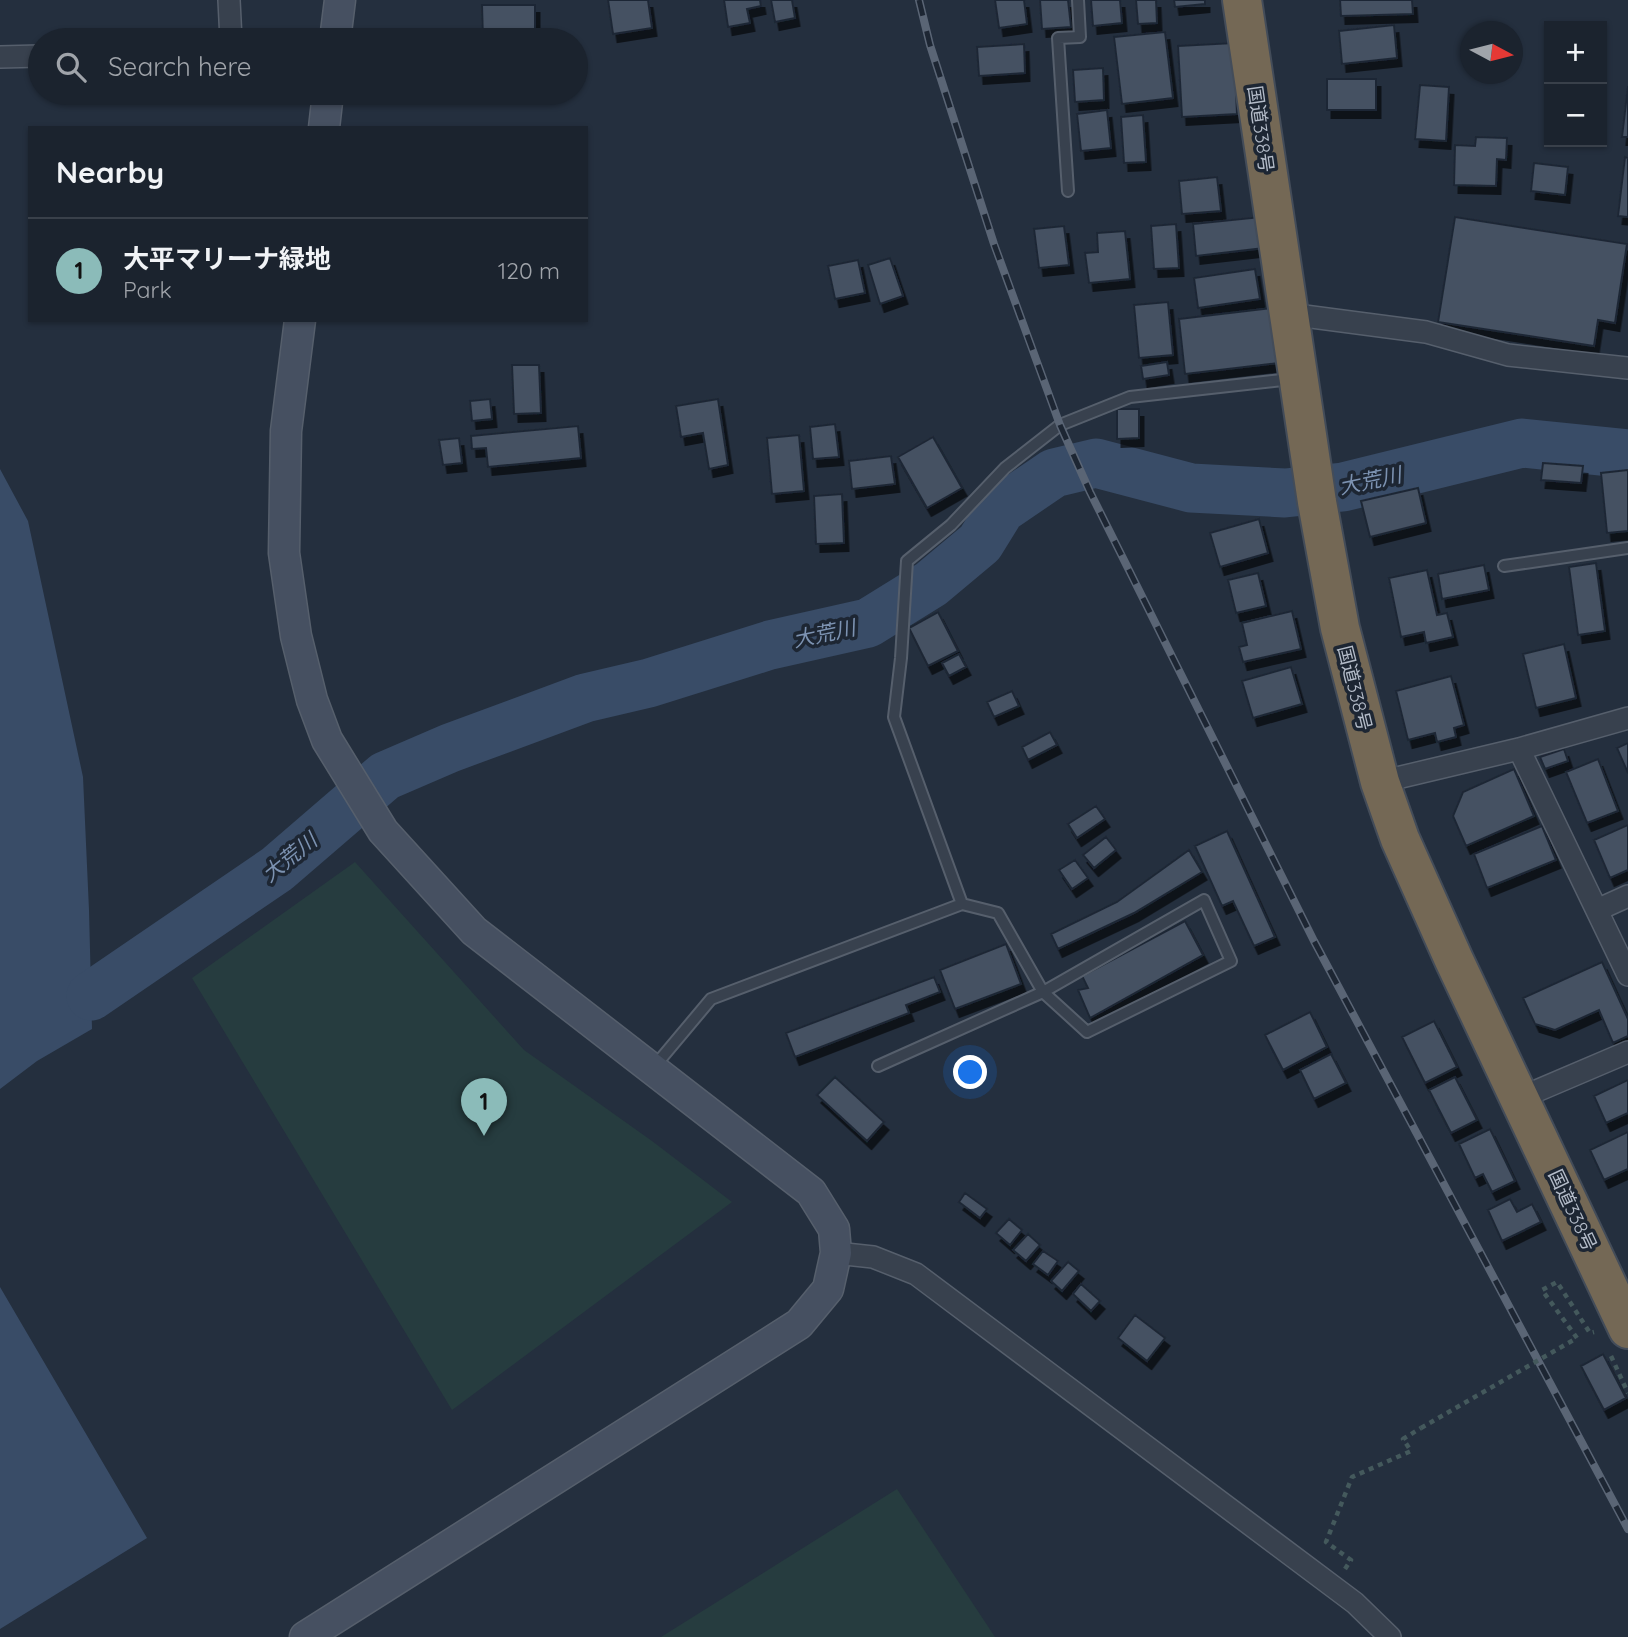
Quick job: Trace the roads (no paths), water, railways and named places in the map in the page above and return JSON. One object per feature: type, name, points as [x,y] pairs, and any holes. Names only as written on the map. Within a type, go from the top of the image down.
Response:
[{"type":"highway","name":"国道338号","points":[[1242,0],[1315,488],[1340,628],[1380,782],[1406,851],[1628,1329]]},
{"type":"street","points":[[229,0],[230,28]]},
{"type":"street","points":[[336,28],[340,0]]},
{"type":"street","points":[[0,57],[28,56]]},
{"type":"street","points":[[324,126],[327,105]]},
{"type":"street","points":[[1289,314],[1426,332],[1508,355],[1628,368]]},
{"type":"street","points":[[300,322],[286,431],[284,553],[296,636],[312,699],[327,740],[383,831],[474,931],[811,1192],[834,1229],[836,1252],[828,1289],[799,1324],[305,1637]]},
{"type":"street","points":[[1380,782],[1628,718]]},
{"type":"street","points":[[1519,748],[1628,975]]},
{"type":"street","points":[[1597,910],[1628,896]]},
{"type":"street","points":[[1520,1098],[1628,1052]]},
{"type":"street","points":[[836,1252],[873,1257],[916,1274],[1355,1603],[1390,1637]]},
{"type":"lane","points":[[1068,191],[1058,38],[1080,37],[1079,0]]},
{"type":"lane","points":[[962,904],[894,717],[907,561],[951,525],[1006,468],[1060,425],[1129,397],[1298,378]]},
{"type":"lane","points":[[1504,566],[1628,548]]},
{"type":"lane","points":[[652,1069],[711,999],[962,904],[998,913],[1043,992],[1087,1032],[1231,961],[1204,900],[1043,992],[878,1066]]},
{"type":"water","points":[[0,469],[28,521],[83,777],[92,1029],[37,1061],[0,1089]]},
{"type":"water","points":[[0,1287],[147,1538],[0,1629]]},
{"type":"waterway","name":"大荒川","points":[[91,996],[277,869],[385,776],[450,748],[585,698],[649,683],[770,645],[868,623],[931,584],[980,543],[1001,509],[1054,473],[1096,463],[1191,488],[1285,493],[1343,487],[1522,443],[1628,454]]},
{"type":"railway","points":[[919,0],[930,45],[994,244],[1060,425],[1090,492],[1314,941],[1628,1529]]},
{"type":"place","name":"大平マリーナ緑地","points":[[484,1136]]}]
